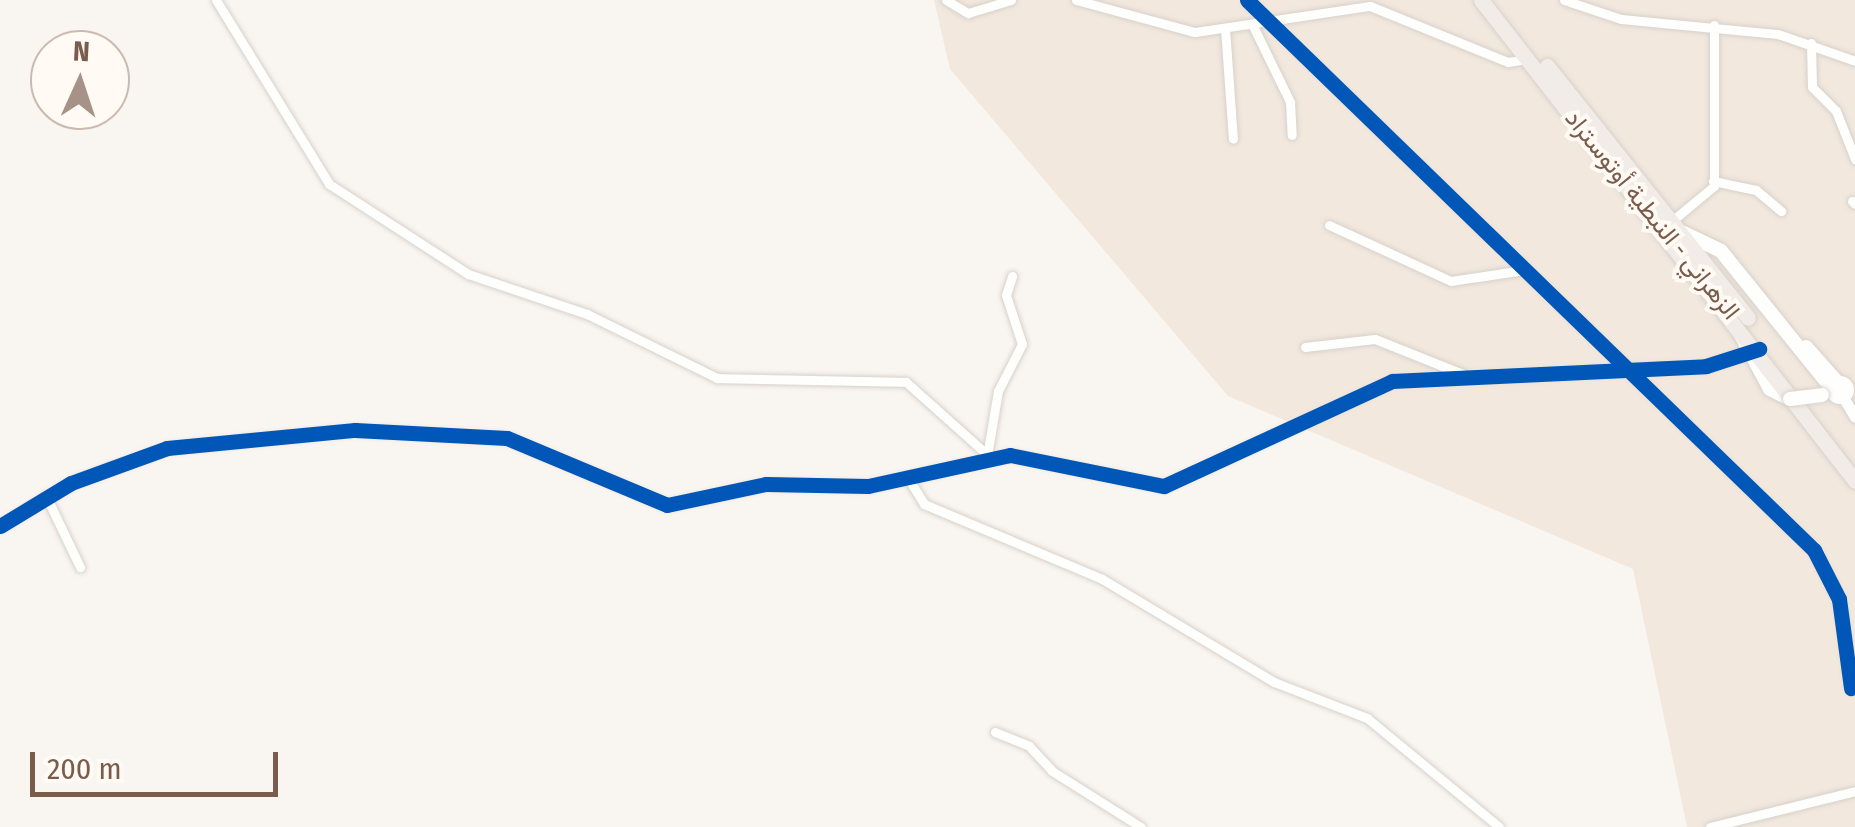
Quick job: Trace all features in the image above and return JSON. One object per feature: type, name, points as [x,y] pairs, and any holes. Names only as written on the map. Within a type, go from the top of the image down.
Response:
[{"type":"highway","name":"الزهراني - النبطية أوتوستراد","points":[[1481,0],[1740,324],[1753,352],[1855,480]]},
{"type":"highway","name":"الزهراني - النبطية أوتوستراد","points":[[1494,0],[1679,226],[1855,468]]},
{"type":"main road","points":[[1679,226],[1714,244],[1841,389]]},
{"type":"main road","points":[[1753,352],[1790,399],[1841,389]]},
{"type":"street","points":[[216,0],[329,184],[468,274],[587,314],[717,378],[906,382],[989,454]]},
{"type":"street","points":[[946,0],[958,13],[1011,0]]},
{"type":"street","points":[[1076,0],[1174,30],[1253,26],[1370,6],[1508,62],[1528,59]]},
{"type":"street","points":[[1247,0],[1814,550],[1839,598],[1851,688]]},
{"type":"street","points":[[1564,0],[1622,20],[1714,25],[1811,44],[1855,60]]},
{"type":"street","points":[[1679,226],[1713,182],[1714,25]]},
{"type":"street","points":[[1253,26],[1290,102],[1292,136]]},
{"type":"street","points":[[1225,28],[1233,139]]},
{"type":"street","points":[[1811,44],[1812,87],[1836,111],[1855,159]]},
{"type":"street","points":[[1713,182],[1756,190],[1781,211]]},
{"type":"street","points":[[1330,225],[1450,282],[1524,270]]},
{"type":"street","points":[[989,454],[998,391],[1022,344],[1006,295],[1012,276]]},
{"type":"street","points":[[1305,348],[1372,338],[1465,374]]},
{"type":"street","points":[[0,526],[46,496],[188,444],[355,430],[507,438],[667,505],[749,486],[852,488],[908,478],[989,454],[1164,486],[1375,385],[1465,374],[1625,370],[1753,352]]},
{"type":"street","points":[[1841,389],[1855,416]]},
{"type":"street","points":[[908,478],[924,504],[1102,579],[1274,682],[1367,718],[1499,827]]},
{"type":"street","points":[[46,496],[80,567]]},
{"type":"street","points":[[995,732],[1030,746],[1052,772],[1141,827]]},
{"type":"street","points":[[1710,827],[1855,791]]},
{"type":"shaded area","points":[[934,0],[1855,0],[1855,827],[1687,827],[1633,569],[1228,396],[950,69]]},
{"type":"cycle path","points":[[1247,0],[1814,550],[1839,599],[1851,688]]},
{"type":"cycle path","points":[[0,526],[71,483],[167,448],[355,430],[507,438],[667,505],[766,484],[868,486],[1010,455],[1164,486],[1392,381],[1706,366],[1759,349]]}]
